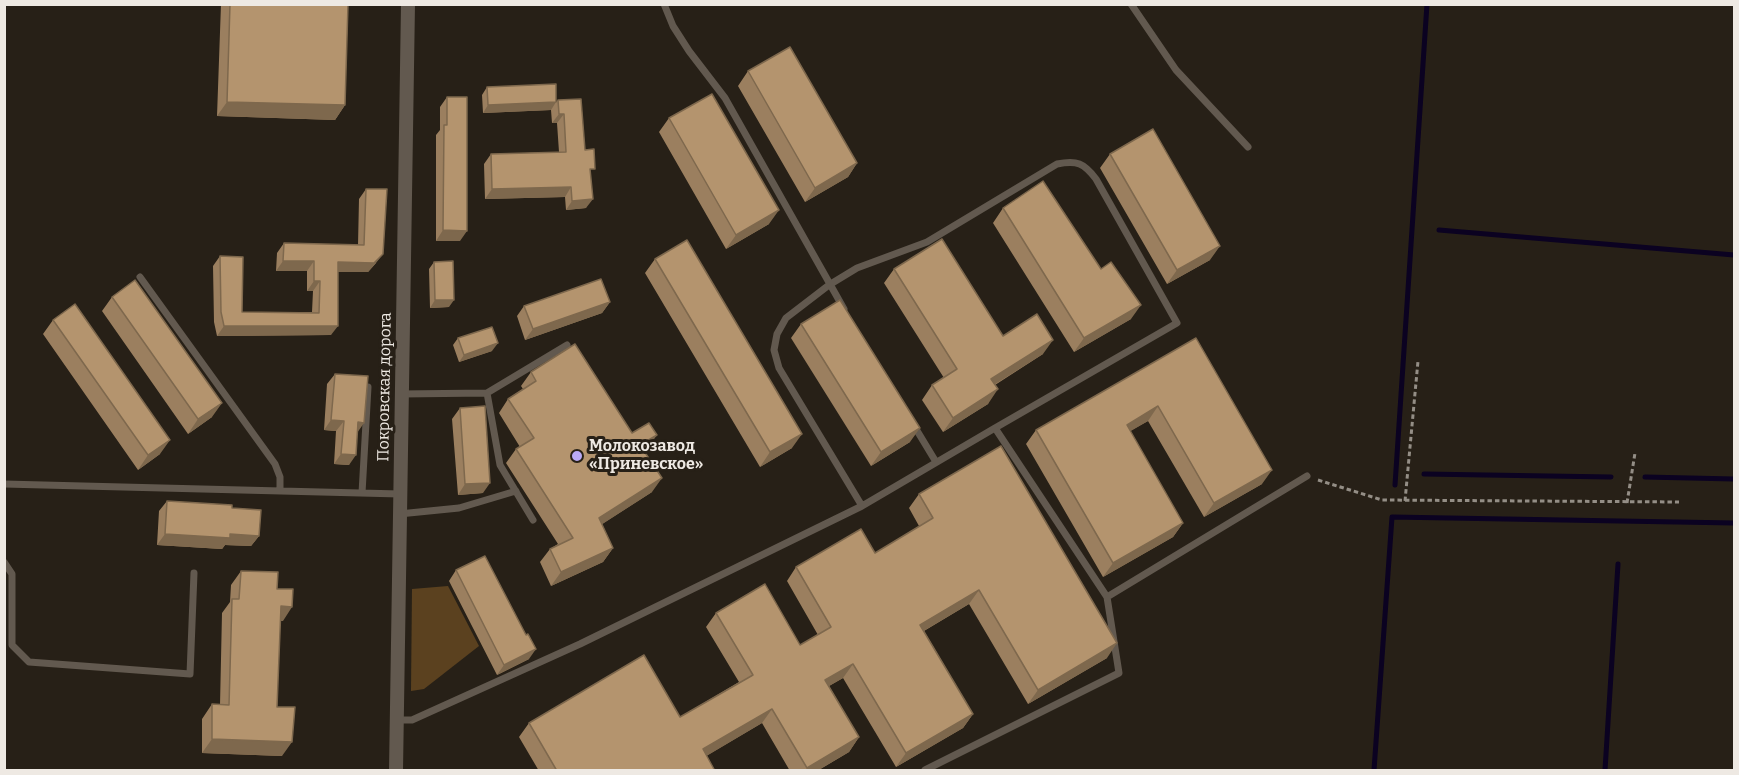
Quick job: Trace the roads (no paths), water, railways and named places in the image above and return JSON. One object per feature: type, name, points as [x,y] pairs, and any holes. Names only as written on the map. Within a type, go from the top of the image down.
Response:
[{"type":"street","name":"Покровская дорога","points":[[396,771],[408,4]]},
{"type":"lane","points":[[664,4],[673,26],[688,51],[725,98],[847,315]]},
{"type":"lane","points":[[1131,4],[1176,70],[1248,147]]},
{"type":"lane","points":[[397,720],[412,720],[580,644],[862,506],[1177,323],[1096,179],[1087,168],[1072,162],[1057,164],[927,242],[857,268],[829,285],[786,318],[777,334],[774,350],[779,368],[862,506]]},
{"type":"lane","points":[[140,277],[275,464],[280,477],[280,490]]},
{"type":"lane","points":[[401,394],[487,393],[567,345]]},
{"type":"lane","points":[[362,493],[368,387]]},
{"type":"lane","points":[[487,393],[500,465],[533,520]]},
{"type":"lane","points":[[907,413],[936,462]]},
{"type":"lane","points":[[925,771],[1119,673],[1107,597],[995,428]]},
{"type":"lane","points":[[1107,597],[1307,476]]},
{"type":"lane","points":[[4,484],[400,494]]},
{"type":"lane","points":[[399,514],[459,507],[516,491]]},
{"type":"lane","points":[[4,562],[12,574],[12,645],[29,662],[190,674],[194,573]]},
{"type":"waterway","points":[[1395,485],[1427,4]]},
{"type":"waterway","points":[[1439,230],[1734,255]]},
{"type":"waterway","points":[[1424,474],[1611,477]]},
{"type":"waterway","points":[[1645,477],[1734,479]]},
{"type":"waterway","points":[[1374,770],[1392,517],[1734,523]]},
{"type":"waterway","points":[[1605,770],[1618,564]]},
{"type":"place","name":"Молокозавод «Приневское»","points":[[577,456]]}]
